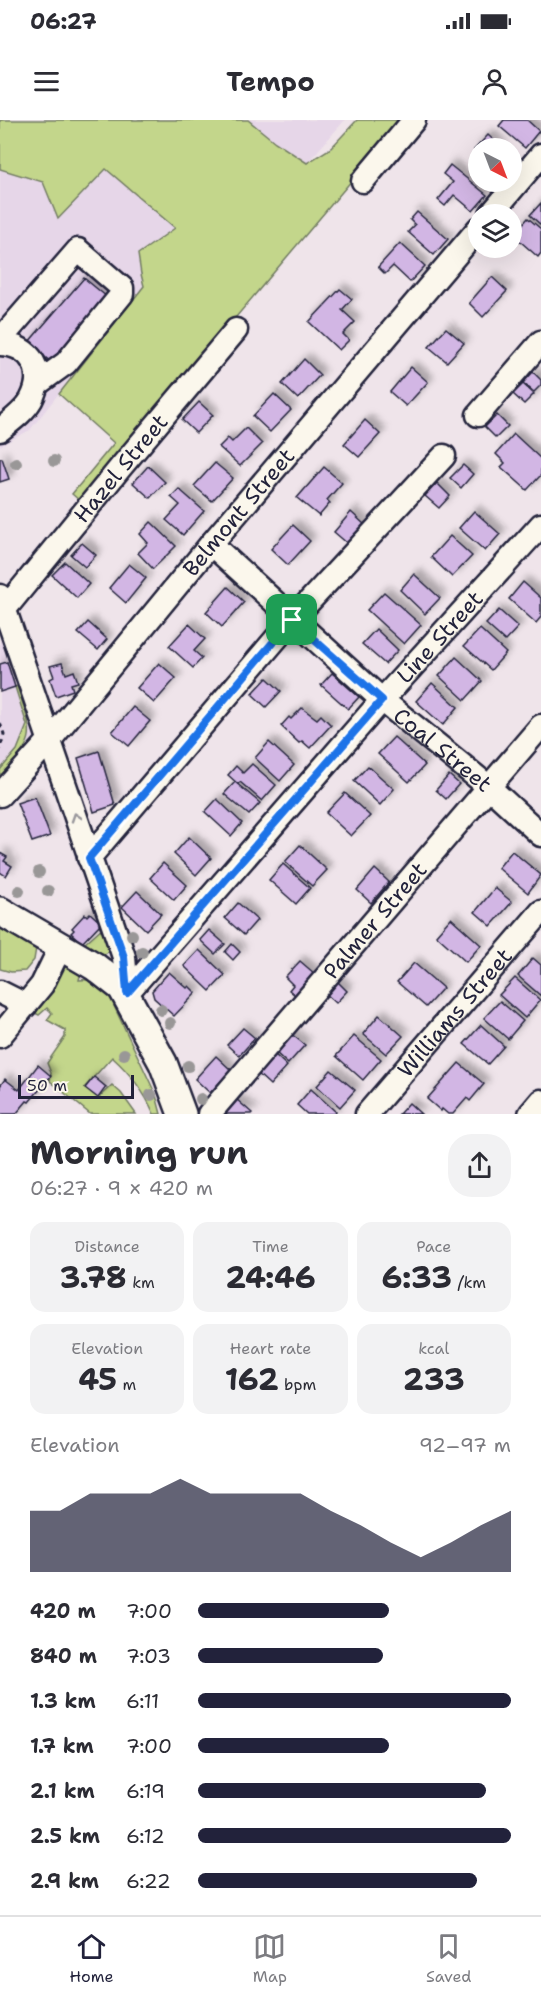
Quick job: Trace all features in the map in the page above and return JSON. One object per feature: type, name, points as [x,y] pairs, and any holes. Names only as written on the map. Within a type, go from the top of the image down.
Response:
[{"type":"main road","points":[[0,910],[106,974],[127,993],[163,1063],[182,1114]]},
{"type":"street","points":[[363,181],[414,120]]},
{"type":"street","points":[[499,204],[541,155]]},
{"type":"street","name":"Belmont Street","points":[[0,795],[50,740],[211,544],[468,241]]},
{"type":"street","points":[[0,430],[30,402],[37,384],[37,372],[32,360],[24,350],[0,342],[78,250],[122,288],[122,294],[66,363],[37,384]]},
{"type":"street","name":"Hazel Street","points":[[2,603],[236,330]]},
{"type":"street","points":[[478,414],[541,342]]},
{"type":"street","points":[[89,858],[292,620],[444,456]]},
{"type":"street","name":"Line Street","points":[[127,993],[382,700],[541,525]]},
{"type":"street","name":"Coal Street","points":[[211,544],[382,700],[489,787],[541,835]]},
{"type":"street","points":[[2,603],[124,957],[127,993]]},
{"type":"street","name":"Palmer Street","points":[[209,1114],[541,726]]},
{"type":"street","name":"Williams Street","points":[[367,1114],[541,912]]},
{"type":"street","points":[[0,1036],[42,985],[61,946]]},
{"type":"street","points":[[0,992],[26,1005]]},
{"type":"street","points":[[530,1114],[541,1101]]},
{"type":"path","points":[[0,723],[4,734],[0,749]]},
{"type":"shaded area","points":[[0,120],[74,142],[184,235],[30,430],[0,446]]},
{"type":"shaded area","points":[[248,120],[345,120],[307,163],[275,142]]},
{"type":"shaded area","points":[[0,638],[34,737],[0,777]]},
{"type":"green space","points":[[0,120],[248,120],[275,142],[307,163],[331,148],[357,120],[403,120],[80,501],[72,494],[114,443],[59,394],[144,286],[138,254],[175,228],[106,169],[58,219],[43,182],[0,169]]},
{"type":"green space","points":[[17,686],[27,716],[29,736],[21,753],[0,777],[0,770],[17,750],[27,725],[15,687]]},
{"type":"green space","points":[[104,926],[112,949],[105,954],[84,944]]},
{"type":"green space","points":[[0,928],[36,948],[34,960],[25,971],[11,972],[0,969]]},
{"type":"green space","points":[[63,962],[81,972],[79,980],[92,981],[101,986],[117,1004],[114,1006],[156,1095],[161,1114],[154,1114],[136,1083],[112,1057],[85,1087],[98,1098],[112,1085],[121,1093],[136,1114],[90,1114],[50,1081],[51,1073],[47,1063],[65,1037],[65,1030],[47,1020],[52,1013],[47,1008],[39,1015],[33,1012]]},
{"type":"building","points":[[504,120],[527,120],[539,131],[525,148],[522,145],[522,138],[513,138],[499,126]]},
{"type":"building","points":[[450,165],[468,180],[468,192],[483,192],[487,195],[479,204],[468,204],[468,207],[454,195],[445,206],[438,200],[453,182],[443,174]]},
{"type":"building","points":[[541,203],[541,225],[530,215]]},
{"type":"building","points":[[417,212],[448,239],[434,255],[408,232],[415,225],[410,220]]},
{"type":"building","points":[[528,218],[541,229],[541,253],[538,257],[522,243],[522,225]]},
{"type":"building","points":[[400,243],[425,266],[410,282],[393,266],[385,274],[378,267]]},
{"type":"building","points":[[492,277],[507,291],[483,317],[469,303]]},
{"type":"building","points":[[84,278],[107,297],[51,362],[28,343]]},
{"type":"building","points":[[340,289],[352,299],[342,310],[355,322],[343,334],[349,340],[339,350],[309,322]]},
{"type":"building","points":[[446,328],[464,343],[447,362],[429,347]]},
{"type":"building","points":[[304,359],[320,375],[298,399],[282,384]]},
{"type":"building","points":[[411,367],[428,382],[406,406],[390,392]]},
{"type":"building","points":[[533,372],[541,380],[541,385],[534,392],[523,383]]},
{"type":"building","points":[[523,384],[534,394],[524,404],[513,394]]},
{"type":"building","points":[[274,394],[291,410],[270,432],[253,416]]},
{"type":"building","points":[[199,402],[213,415],[196,433],[182,420]]},
{"type":"building","points":[[497,415],[508,426],[496,438],[485,427]]},
{"type":"building","points":[[365,420],[380,434],[359,457],[344,444]]},
{"type":"building","points":[[246,428],[262,444],[240,466],[219,447],[228,438],[232,442]]},
{"type":"building","points":[[514,434],[541,459],[541,475],[527,490],[501,467],[505,463],[496,454]]},
{"type":"building","points":[[0,458],[2,458],[9,479],[0,482]]},
{"type":"building","points":[[215,463],[233,478],[212,501],[194,486]]},
{"type":"building","points":[[463,465],[473,474],[461,488],[450,478]]},
{"type":"building","points":[[148,466],[165,482],[150,498],[133,483]]},
{"type":"building","points":[[324,467],[342,483],[327,500],[330,503],[319,516],[297,498]]},
{"type":"building","points":[[437,483],[450,496],[439,508],[425,496]]},
{"type":"building","points":[[179,489],[204,511],[183,535],[166,520],[180,505],[171,497]]},
{"type":"building","points":[[474,511],[500,534],[485,551],[459,528]]},
{"type":"building","points":[[351,512],[365,525],[348,544],[334,532]]},
{"type":"building","points":[[151,522],[176,546],[153,569],[138,553],[148,543],[140,534]]},
{"type":"building","points":[[293,525],[310,541],[288,565],[271,549]]},
{"type":"building","points":[[450,536],[472,556],[452,577],[431,557]]},
{"type":"building","points":[[82,543],[96,555],[85,567],[71,555]]},
{"type":"building","points":[[65,562],[89,584],[77,598],[52,575]]},
{"type":"building","points":[[129,564],[146,578],[126,603],[109,588]]},
{"type":"building","points":[[414,574],[440,598],[425,614],[400,590]]},
{"type":"building","points":[[523,582],[541,598],[541,617],[536,623],[509,599]]},
{"type":"building","points":[[228,587],[244,602],[222,627],[206,612]]},
{"type":"building","points":[[384,592],[421,625],[404,644],[367,610]]},
{"type":"building","points":[[499,610],[518,627],[505,641],[486,624]]},
{"type":"building","points":[[88,622],[107,639],[98,650],[78,633]]},
{"type":"building","points":[[189,624],[205,639],[194,651],[202,658],[193,668],[169,646]]},
{"type":"building","points":[[376,629],[398,650],[385,664],[362,644]]},
{"type":"building","points":[[480,629],[506,653],[491,670],[464,646]]},
{"type":"building","points":[[456,657],[482,681],[465,700],[439,676]]},
{"type":"building","points":[[7,662],[15,687],[0,692],[0,664]]},
{"type":"building","points":[[62,663],[66,674],[74,671],[78,682],[71,684],[73,690],[56,696],[50,679],[54,677],[50,666]]},
{"type":"building","points":[[159,663],[176,678],[154,703],[137,688]]},
{"type":"building","points":[[332,673],[359,697],[348,709],[321,685]]},
{"type":"building","points":[[267,678],[281,691],[266,707],[252,694]]},
{"type":"building","points":[[432,683],[458,707],[443,725],[416,701]]},
{"type":"building","points":[[133,707],[150,721],[129,746],[112,732]]},
{"type":"building","points":[[302,708],[317,719],[321,715],[331,725],[310,748],[302,741],[299,743],[281,726]]},
{"type":"building","points":[[394,737],[425,765],[409,782],[378,754]]},
{"type":"building","points":[[269,742],[294,765],[280,781],[255,758]]},
{"type":"building","points":[[99,751],[115,805],[94,812],[78,758]]},
{"type":"building","points":[[252,764],[276,785],[262,801],[228,775],[236,766],[243,773]]},
{"type":"building","points":[[368,766],[394,789],[380,805],[354,781]]},
{"type":"building","points":[[449,775],[459,784],[446,799],[436,790]]},
{"type":"building","points":[[235,782],[260,803],[249,815],[224,794]]},
{"type":"building","points":[[345,793],[370,816],[351,836],[326,813]]},
{"type":"building","points":[[35,797],[50,836],[32,842],[17,803]]},
{"type":"building","points":[[217,799],[242,823],[231,836],[205,812]]},
{"type":"building","points":[[189,837],[211,858],[196,875],[174,854]]},
{"type":"building","points":[[300,845],[327,870],[312,886],[285,862]]},
{"type":"building","points":[[512,851],[541,875],[528,893],[498,868]]},
{"type":"building","points":[[0,853],[7,857],[4,861],[12,866],[6,876],[0,872]]},
{"type":"building","points":[[163,863],[187,885],[174,900],[150,878]]},
{"type":"building","points":[[283,864],[310,888],[296,904],[269,880]]},
{"type":"building","points":[[375,869],[389,882],[371,903],[357,890]]},
{"type":"building","points":[[495,888],[512,902],[491,926],[475,912]]},
{"type":"building","points":[[137,891],[161,914],[146,930],[122,907]]},
{"type":"building","points":[[238,903],[257,920],[244,935],[225,918]]},
{"type":"building","points":[[90,913],[101,923],[82,943],[71,933],[74,930],[72,928],[85,914],[87,916]]},
{"type":"building","points":[[451,918],[481,945],[466,962],[436,935]]},
{"type":"building","points":[[209,930],[225,944],[215,954],[200,940]]},
{"type":"building","points":[[232,944],[240,952],[233,960],[225,952]]},
{"type":"building","points":[[199,950],[225,975],[210,991],[184,966]]},
{"type":"building","points":[[533,958],[541,965],[541,996],[518,976]]},
{"type":"building","points":[[300,961],[315,974],[296,996],[289,990],[293,985],[285,977]]},
{"type":"building","points":[[414,963],[443,988],[426,1007],[397,982]]},
{"type":"building","points":[[169,972],[196,993],[174,1016],[154,998],[152,991]]},
{"type":"building","points":[[515,978],[540,1000],[525,1018],[499,995]]},
{"type":"building","points":[[336,980],[347,991],[336,1003],[325,993]]},
{"type":"building","points":[[500,1001],[523,1021],[508,1039],[484,1018]]},
{"type":"building","points":[[379,1015],[403,1036],[386,1054],[363,1034]]},
{"type":"building","points":[[481,1025],[504,1046],[488,1064],[464,1044]]},
{"type":"building","points":[[243,1028],[255,1038],[239,1056],[227,1045]]},
{"type":"building","points":[[290,1033],[305,1045],[288,1064],[274,1051]]},
{"type":"building","points":[[354,1036],[381,1059],[363,1080],[336,1056]]},
{"type":"building","points":[[274,1054],[287,1066],[270,1085],[257,1073]]},
{"type":"building","points":[[216,1056],[231,1070],[210,1093],[195,1079]]},
{"type":"building","points":[[459,1063],[484,1084],[470,1101],[467,1098],[453,1114],[448,1114],[427,1099]]},
{"type":"building","points":[[38,1065],[51,1076],[16,1114],[0,1114],[0,1086],[5,1079],[19,1090]]},
{"type":"building","points":[[331,1070],[355,1090],[340,1107],[317,1086]]},
{"type":"building","points":[[94,1077],[106,1087],[98,1098],[85,1088]]},
{"type":"building","points":[[311,1089],[336,1112],[335,1114],[307,1114],[297,1105]]},
{"type":"building","points":[[236,1099],[252,1113],[223,1114]]},
{"type":"building","points":[[409,1103],[421,1114],[399,1114]]},
{"type":"route","points":[[292,620],[382,700],[127,993],[124,957],[89,858],[292,620]]}]
